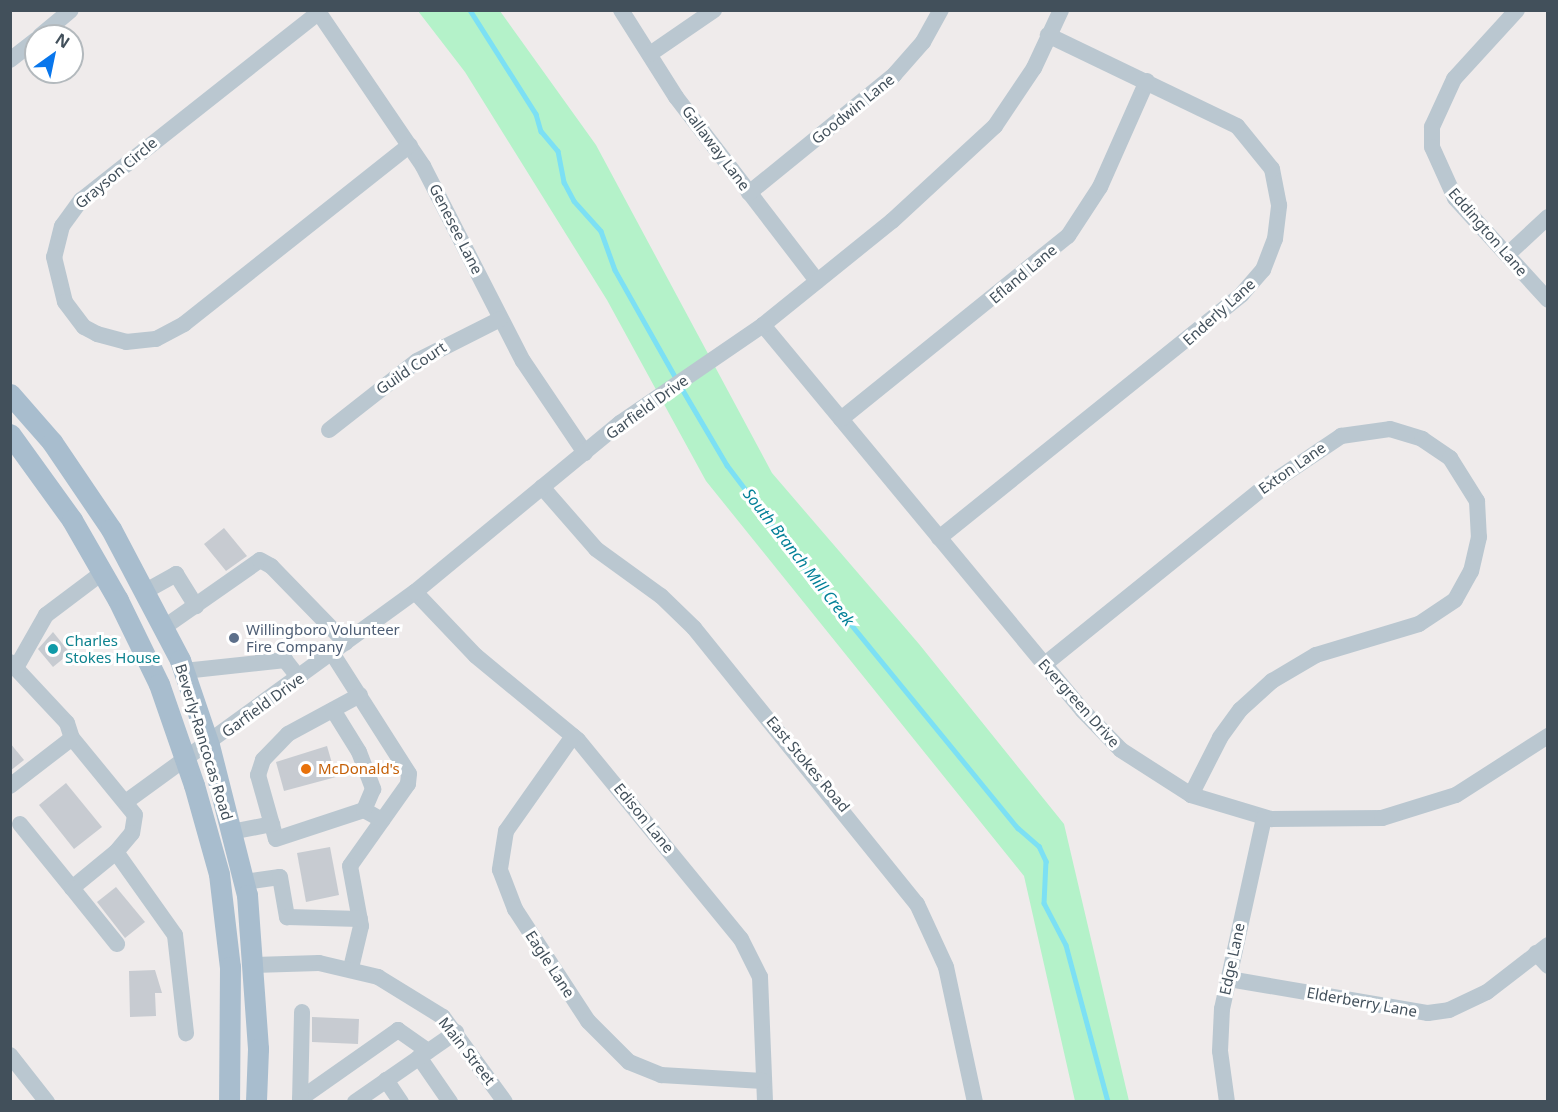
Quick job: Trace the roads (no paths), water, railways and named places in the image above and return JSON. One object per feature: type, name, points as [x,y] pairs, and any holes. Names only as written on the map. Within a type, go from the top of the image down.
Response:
[{"type":"main road","name":"Beverly-Rancocas Road","points":[[10,394],[30,415],[111,529],[184,671],[209,745],[244,882],[254,965],[256,1101]]},
{"type":"main road","name":"Beverly-Rancocas Road","points":[[10,433],[66,510],[102,573],[159,684],[185,761],[219,874],[230,967],[229,1101]]},
{"type":"street","points":[[54,24],[71,10]]},
{"type":"street","name":"Gallaway Lane","points":[[621,10],[749,193],[817,281]]},
{"type":"street","points":[[650,54],[714,10]]},
{"type":"street","name":"Goodwin Lane","points":[[749,193],[894,75],[923,42],[941,10]]},
{"type":"street","name":"Garfield Drive","points":[[128,801],[300,679],[415,592],[585,453],[662,395],[763,325],[892,221],[995,126],[1025,84],[1061,10]]},
{"type":"street","name":"Eddington Lane","points":[[1517,10],[1454,79],[1432,127],[1440,173],[1455,198],[1548,300]]},
{"type":"street","name":"Grayson Circle","points":[[318,12],[81,200],[62,226],[54,257],[65,302],[84,327],[97,334],[126,342],[156,339],[184,324],[410,145]]},
{"type":"street","name":"Genesee Lane","points":[[318,12],[410,145],[451,215],[500,319],[544,395],[585,453]]},
{"type":"street","name":"Enderly Lane","points":[[939,538],[1209,323],[1254,283],[1270,256],[1279,204],[1278,186],[1263,153],[1237,126],[1048,34]]},
{"type":"street","points":[[10,60],[24,49]]},
{"type":"street","name":"Efland Lane","points":[[841,419],[1068,236],[1100,187],[1147,81]]},
{"type":"street","points":[[1508,255],[1548,217]]},
{"type":"street","name":"Guild Court","points":[[329,430],[417,362],[500,319]]},
{"type":"street","name":"Evergreen Drive","points":[[763,325],[1045,664],[1121,750],[1191,795],[1264,818],[1354,821],[1407,812],[1472,786],[1548,736]]},
{"type":"street","points":[[10,433],[30,415]]},
{"type":"street","name":"Exton Lane","points":[[1045,664],[1261,490],[1341,435],[1390,429],[1422,439],[1450,458],[1477,501],[1479,537],[1471,571],[1455,600],[1419,624],[1316,655],[1272,681],[1240,710],[1220,738],[1191,795]]},
{"type":"street","name":"East Stokes Road","points":[[542,487],[597,549],[661,596],[694,628],[918,904],[946,967],[975,1101]]},
{"type":"street","points":[[163,628],[260,560],[271,566],[346,643]]},
{"type":"street","points":[[72,888],[116,852],[132,834],[135,815],[128,801],[72,738],[67,723],[14,664],[46,615],[102,573]]},
{"type":"street","points":[[144,592],[176,574],[196,606]]},
{"type":"street","name":"Edison Lane","points":[[415,592],[476,656],[573,736],[619,787],[752,957],[763,997],[762,1081],[765,1101]]},
{"type":"street","points":[[332,653],[408,766],[408,784],[350,866],[360,919],[360,943],[351,968]]},
{"type":"street","points":[[184,671],[285,660],[300,679]]},
{"type":"street","points":[[360,695],[288,734],[263,760],[258,775],[276,839],[364,810],[382,820]]},
{"type":"street","points":[[330,712],[359,752],[373,789],[364,810]]},
{"type":"street","name":"Eagle Lane","points":[[573,736],[506,831],[500,870],[515,909],[588,1021],[629,1062],[661,1075],[762,1081]]},
{"type":"street","points":[[10,786],[72,738]]},
{"type":"street","name":"Edge Lane","points":[[1227,1101],[1220,1040],[1229,979],[1264,818]]},
{"type":"street","points":[[20,824],[117,944]]},
{"type":"street","points":[[231,832],[272,824]]},
{"type":"street","points":[[116,852],[175,935],[186,1033]]},
{"type":"street","points":[[244,882],[280,877],[287,917],[360,919]]},
{"type":"street","points":[[1542,949],[1548,966]]},
{"type":"street","name":"Elderberry Lane","points":[[1229,979],[1428,1013],[1449,1010],[1487,992],[1542,949]]},
{"type":"street","name":"Main Street","points":[[254,965],[319,963],[351,968],[412,995],[456,1032],[505,1101]]},
{"type":"street","points":[[300,1100],[302,1012]]},
{"type":"street","points":[[300,1100],[398,1030],[423,1054],[450,1101]]},
{"type":"street","points":[[355,1101],[456,1032]]},
{"type":"street","points":[[10,1055],[17,1076],[47,1101]]},
{"type":"street","points":[[386,1080],[401,1101]]},
{"type":"waterway","name":"South Branch Mill Creek","points":[[470,10],[536,114],[541,131],[558,151],[564,182],[574,201],[601,231],[615,270],[677,380]]},
{"type":"waterway","name":"South Branch Mill Creek","points":[[681,387],[727,465],[805,568],[1018,828],[1039,846],[1046,861],[1044,903],[1066,945],[1108,1102]]},
{"type":"place","name":"Willingboro Volunteer Fire Company","points":[[234,638]]},
{"type":"place","name":"Charles Stokes House","points":[[53,649]]},
{"type":"place","name":"McDonald's","points":[[306,769]]}]
